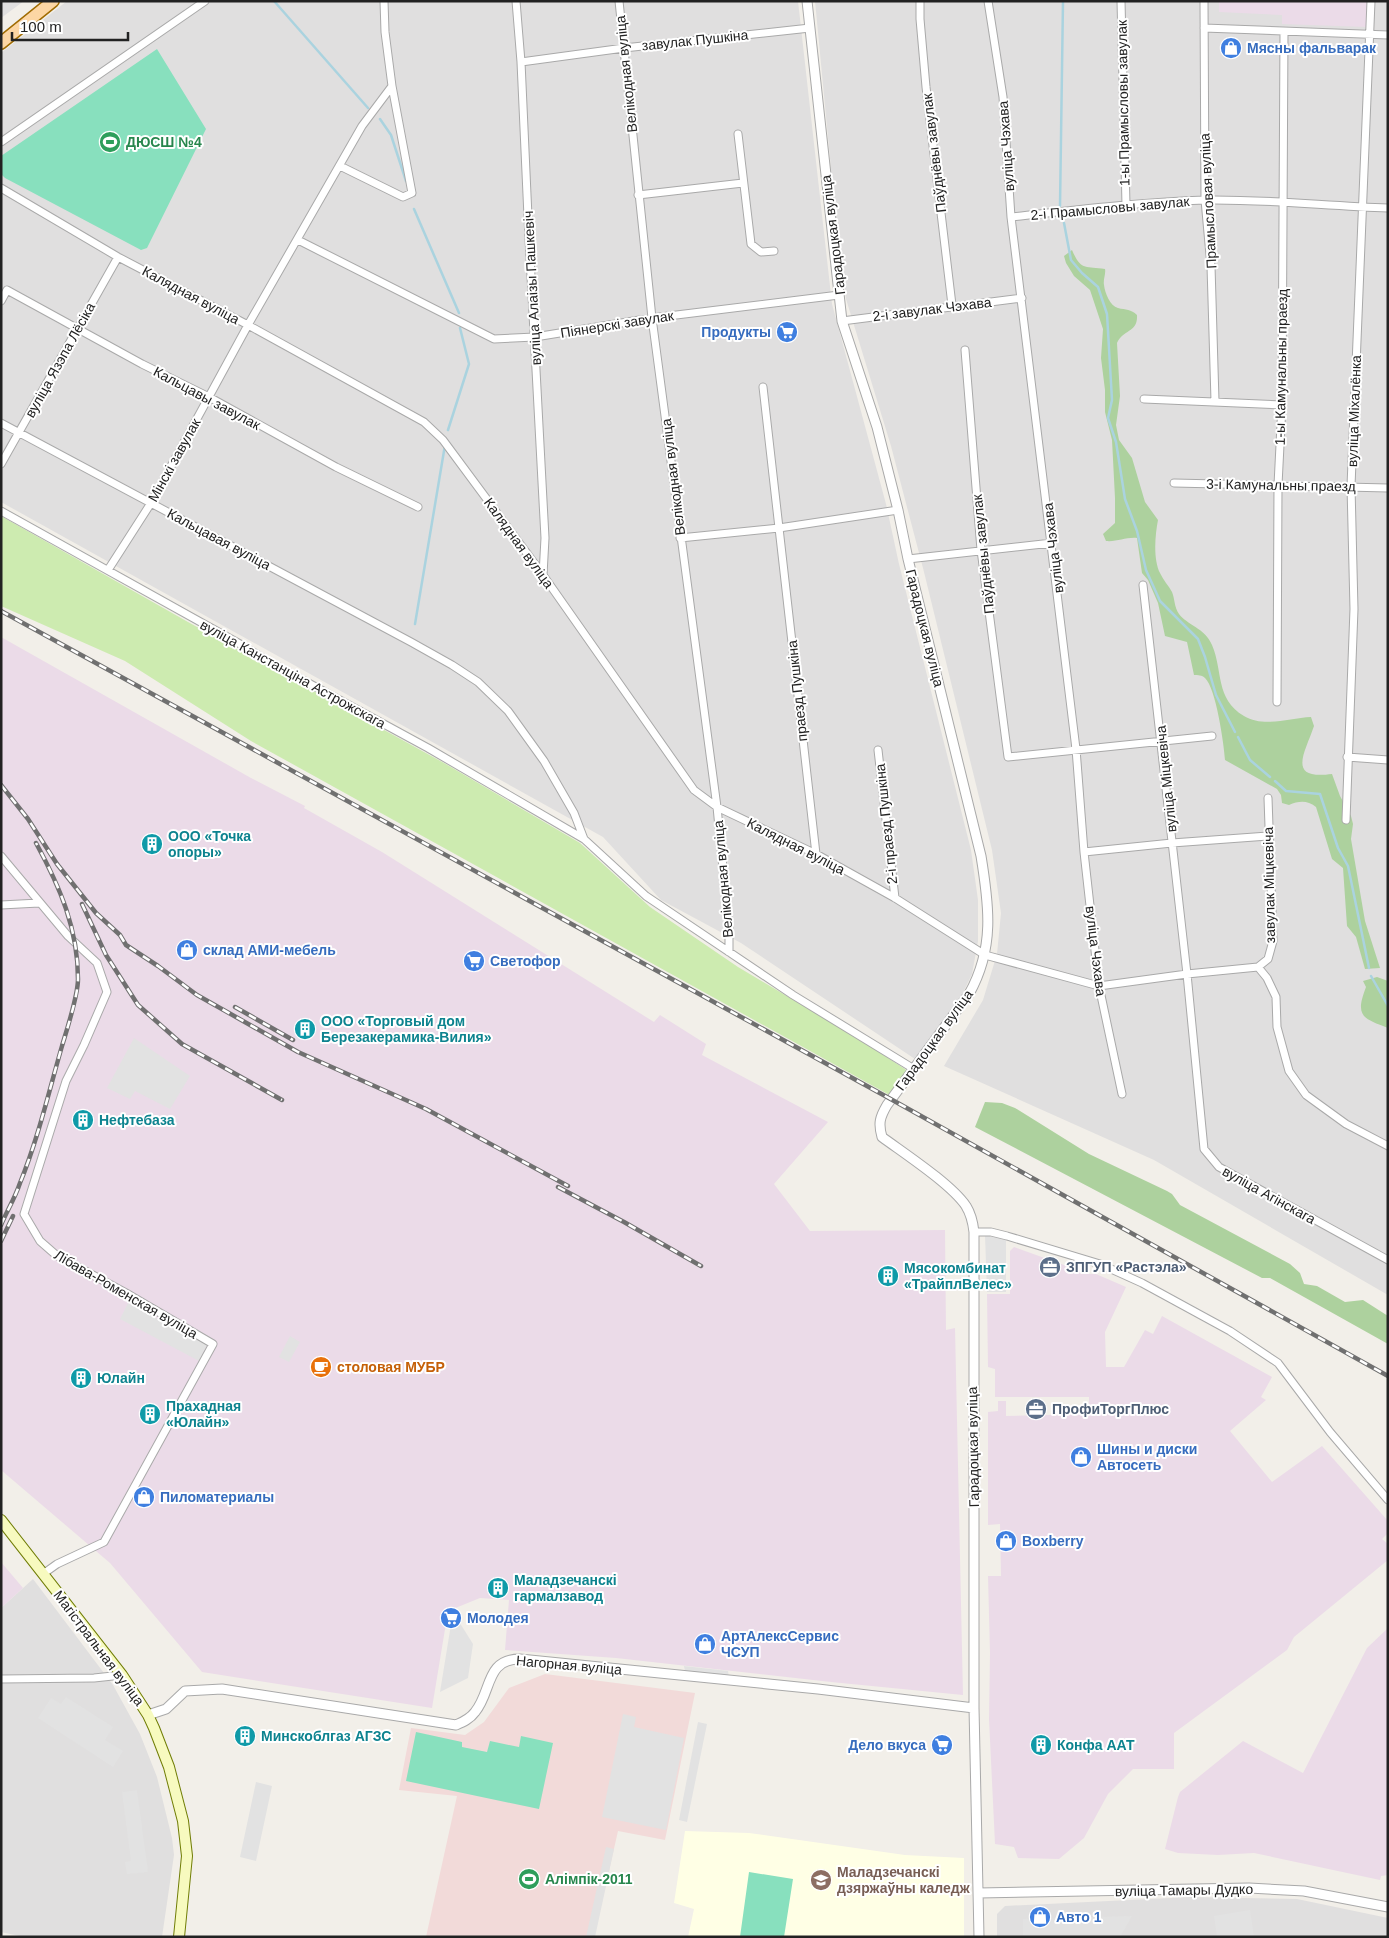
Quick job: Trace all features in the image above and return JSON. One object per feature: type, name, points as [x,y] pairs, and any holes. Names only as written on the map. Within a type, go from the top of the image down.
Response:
[{"type":"main road","points":[[1,43],[53,1]]},
{"type":"main road","name":"Магістральная вуліца","points":[[1,1520],[122,1675],[148,1715],[169,1767],[183,1821],[186,1866],[179,1937]]},
{"type":"street","points":[[1,142],[204,1]]},
{"type":"street","points":[[340,166],[403,197],[412,193],[392,86],[385,32],[384,1]]},
{"type":"street","name":"вуліца Алаізы Пашкевіч","points":[[516,1],[521,62],[546,538],[543,575]]},
{"type":"street","name":"Велікодная вуліца","points":[[619,1],[652,318],[717,807],[729,929],[729,952]]},
{"type":"street","name":"Гарадоцкая вуліца","points":[[807,1],[842,321],[877,427],[898,510],[908,560],[981,856],[989,905],[985,955],[978,978],[969,994],[886,1105],[880,1117],[882,1137],[956,1194],[968,1212],[974,1232],[974,1708],[979,1937]]},
{"type":"street","name":"Паўднёвы завулак","points":[[920,1],[926,87],[952,305]]},
{"type":"street","name":"вуліца Чэхава","points":[[988,1],[1004,97],[1011,217],[1076,749],[1084,852],[1100,986],[1122,1094]]},
{"type":"street","name":"1-ы Прамысловы завулак","points":[[1121,1],[1126,205]]},
{"type":"street","name":"Прамысловая вуліца","points":[[1204,1],[1205,200],[1210,266],[1215,401]]},
{"type":"street","name":"вуліца Міхалёнка","points":[[1346,820],[1354,609],[1351,486],[1371,1]]},
{"type":"street","name":"завулак Пушкіна","points":[[521,62],[624,48],[810,28]]},
{"type":"street","points":[[1204,28],[1388,35]]},
{"type":"street","name":"1-ы Камунальны праезд","points":[[1277,702],[1278,485],[1282,405],[1284,32]]},
{"type":"street","name":"Мінскі завулак","points":[[108,570],[151,503],[248,325],[362,126],[392,86]]},
{"type":"street","points":[[738,134],[742,182],[752,244],[761,252],[774,251]]},
{"type":"street","points":[[638,195],[742,182]]},
{"type":"street","name":"Калядная вуліца","points":[[1,188],[118,257],[248,325],[424,422],[444,440],[543,575],[694,790],[717,807],[816,854],[895,898],[985,955],[1100,986]]},
{"type":"street","name":"2-і Прамысловы завулак","points":[[1011,217],[1126,205],[1205,200],[1283,201],[1388,208]]},
{"type":"street","name":"Піянерскі завулак","points":[[298,240],[494,339],[535,337],[652,318],[839,295]]},
{"type":"street","name":"вуліца Язэпа Лёсіка","points":[[1,464],[118,257]]},
{"type":"street","name":"Кальцавы завулак","points":[[1,301],[7,290],[336,467],[418,507]]},
{"type":"street","name":"2-і завулак Чэхава","points":[[842,321],[952,305],[1022,298]]},
{"type":"street","name":"Паўднёвы завулак","points":[[965,350],[981,550],[1008,757],[1076,749]]},
{"type":"street","name":"праезд Пушкіна","points":[[763,387],[816,854]]},
{"type":"street","points":[[1144,399],[1282,405]]},
{"type":"street","name":"Кальцавая вуліца","points":[[1,422],[411,642]]},
{"type":"street","name":"3-і Камунальны праезд","points":[[1174,484],[1388,488]]},
{"type":"street","points":[[680,538],[779,528],[898,510]]},
{"type":"street","name":"вуліца Канстанціна Астрожскага","points":[[1,511],[268,661],[428,748],[584,839],[646,896],[793,995],[914,1069]]},
{"type":"street","points":[[908,560],[1052,543]]},
{"type":"street","name":"вуліца Міцкевіча","points":[[1143,585],[1188,974]]},
{"type":"street","name":"вуліца Канстанціна Астрожскага","points":[[411,642],[478,682],[508,710],[544,761],[574,813],[584,839]]},
{"type":"street","points":[[1076,749],[1212,736]]},
{"type":"street","name":"2-і праезд Пушкіна","points":[[878,750],[895,898]]},
{"type":"street","points":[[1347,757],[1388,760]]},
{"type":"street","name":"завулак Міцкевіча","points":[[1258,967],[1268,959],[1273,941],[1268,798]]},
{"type":"street","points":[[1084,852],[1268,836]]},
{"type":"street","name":"Лібава-Роменская вуліца","points":[[1,856],[68,936],[96,963],[107,992],[66,1081],[24,1214],[40,1241],[56,1255],[213,1344],[104,1542],[58,1564],[43,1574]]},
{"type":"street","points":[[1,905],[39,903]]},
{"type":"street","points":[[1100,986],[1258,967],[1267,978],[1276,997],[1277,1027],[1289,1071],[1306,1095],[1346,1124],[1388,1146]]},
{"type":"street","name":"вуліца Агінскага","points":[[1188,974],[1204,1149],[1219,1168],[1388,1260]]},
{"type":"street","points":[[974,1232],[991,1232],[1008,1236],[1111,1268],[1142,1283],[1238,1337],[1278,1363],[1330,1432],[1388,1500]]},
{"type":"street","name":"Нагорная вуліца","points":[[148,1715],[166,1709],[185,1691],[222,1689],[456,1725],[464,1722],[477,1711],[493,1673],[498,1667],[507,1661],[520,1659],[974,1708]]},
{"type":"street","points":[[1,1679],[94,1678],[122,1675]]},
{"type":"street","name":"вуліца Тамары Дудко","points":[[979,1893],[1249,1888],[1304,1891],[1388,1907]]},
{"type":"shaded area","points":[[1,1],[24,1],[1,18]]},
{"type":"shaded area","points":[[67,1],[798,1],[832,304],[886,504],[899,564],[971,850],[978,900],[978,941],[972,974],[959,1001],[915,1059],[741,943],[661,900],[603,837],[1,502],[1,53]]},
{"type":"shaded area","points":[[815,1],[1388,1],[1388,1295],[1154,1160],[944,1066],[983,1000],[997,954],[1001,913],[992,850],[924,572],[891,446],[846,299],[838,242]]},
{"type":"shaded area","points":[[1219,1],[1367,1],[1367,27],[1282,24],[1282,15],[1219,12]]},
{"type":"shaded area","points":[[1,637],[251,778],[305,806],[304,808],[382,852],[654,1022],[660,1015],[706,1044],[702,1055],[828,1122],[774,1184],[810,1231],[945,1230],[946,1330],[955,1328],[963,1695],[616,1658],[505,1650],[509,1600],[480,1598],[448,1611],[432,1708],[202,1672],[110,1563],[1,1470]]},
{"type":"shaded area","points":[[134,1038],[190,1076],[170,1109],[135,1091],[130,1099],[107,1088]]},
{"type":"shaded area","points":[[985,1235],[1006,1240],[1006,1292],[987,1292]]},
{"type":"shaded area","points":[[1014,1247],[1089,1274],[1096,1274],[1126,1287],[1105,1332],[1106,1367],[1124,1367],[1145,1330],[1153,1334],[1162,1316],[1272,1377],[1261,1397],[1266,1400],[1230,1431],[1272,1482],[1322,1446],[1388,1521],[1388,1533],[1382,1539],[1388,1544],[1388,1560],[1294,1637],[1287,1650],[1174,1733],[1174,1769],[1133,1769],[1108,1794],[1084,1838],[1059,1859],[1018,1858],[1014,1847],[995,1844],[989,1719],[988,1576],[1001,1576],[1000,1524],[988,1525],[988,1412],[998,1411],[998,1401],[1006,1401],[1006,1416],[1089,1414],[1089,1397],[995,1397],[995,1369],[988,1367],[987,1294],[1010,1294],[1010,1251]]},
{"type":"shaded area","points":[[128,1303],[207,1345],[199,1361],[120,1319]]},
{"type":"shaded area","points":[[290,1336],[300,1342],[289,1362],[279,1357]]},
{"type":"shaded area","points":[[1,1562],[23,1588],[1,1608]]},
{"type":"shaded area","points":[[33,1579],[113,1685],[140,1734],[157,1777],[172,1838],[174,1855],[162,1937],[24,1937],[1,1932],[1,1608]]},
{"type":"shaded area","points":[[453,1612],[473,1644],[468,1678],[440,1692]]},
{"type":"shaded area","points":[[1388,1628],[1388,1875],[1381,1876],[1380,1880],[1254,1853],[1218,1855],[1178,1853],[1165,1849],[1180,1792],[1243,1741],[1303,1773],[1367,1648]]},
{"type":"shaded area","points":[[684,1666],[728,1671],[729,1677],[685,1671]]},
{"type":"shaded area","points":[[545,1674],[695,1693],[665,1840],[618,1831],[594,1937],[426,1937],[457,1796],[399,1790],[411,1728],[465,1735],[484,1722],[509,1688]]},
{"type":"shaded area","points":[[66,1697],[113,1727],[105,1740],[123,1751],[113,1767],[38,1718],[51,1698],[61,1704]]},
{"type":"shaded area","points":[[623,1714],[636,1717],[634,1727],[684,1738],[666,1830],[602,1817]]},
{"type":"shaded area","points":[[698,1722],[707,1724],[687,1822],[679,1820]]},
{"type":"shaded area","points":[[256,1782],[272,1786],[256,1861],[240,1857]]},
{"type":"shaded area","points":[[137,1790],[148,1872],[127,1874],[125,1862],[131,1861],[122,1792]]},
{"type":"shaded area","name":"Маладзечанскі дзяржаўны каледж","points":[[685,1831],[749,1833],[905,1855],[964,1858],[964,1937],[688,1937],[694,1909],[674,1903]]},
{"type":"shaded area","points":[[606,1847],[614,1849],[595,1937],[586,1937]]},
{"type":"shaded area","points":[[1191,1897],[1297,1899],[1388,1918],[1388,1937],[997,1937],[997,1914],[1005,1906]]},
{"type":"shaded area","points":[[1250,1910],[1254,1937],[1217,1937],[1214,1916]]},
{"type":"shaded area","points":[[1132,1916],[1120,1937],[1023,1937],[1023,1919]]},
{"type":"green space","name":"ДЮСШ №4","points":[[157,49],[206,129],[147,248],[141,250],[5,178],[1,174],[1,156]]},
{"type":"green space","points":[[1072,250],[1078,261],[1084,266],[1105,269],[1105,288],[1108,299],[1115,307],[1137,315],[1137,321],[1133,328],[1123,335],[1117,343],[1120,396],[1116,425],[1119,440],[1132,458],[1145,502],[1158,520],[1155,540],[1160,573],[1172,592],[1179,614],[1209,639],[1224,693],[1235,709],[1252,720],[1268,722],[1311,717],[1314,726],[1302,762],[1304,769],[1309,773],[1318,775],[1332,774],[1340,796],[1351,816],[1353,824],[1351,839],[1365,921],[1380,968],[1365,969],[1356,937],[1347,926],[1343,868],[1332,859],[1316,807],[1306,802],[1289,805],[1282,803],[1281,795],[1277,789],[1225,760],[1213,693],[1205,678],[1194,675],[1187,642],[1165,636],[1158,603],[1148,580],[1142,573],[1137,538],[1106,541],[1103,534],[1115,523],[1115,498],[1112,440],[1105,412],[1105,390],[1101,358],[1103,329],[1090,290],[1074,276],[1066,263],[1064,256]]},
{"type":"green space","points":[[1,516],[188,622],[444,763],[580,843],[650,907],[738,967],[859,1039],[911,1073],[893,1097],[251,741],[125,661],[1,606]]},
{"type":"green space","points":[[1377,977],[1388,981],[1388,1028],[1367,1018],[1361,1010],[1366,987],[1363,981]]},
{"type":"green space","points":[[985,1102],[1002,1103],[1015,1108],[1089,1154],[1167,1191],[1172,1194],[1180,1205],[1290,1264],[1300,1273],[1304,1284],[1317,1286],[1345,1302],[1363,1300],[1388,1316],[1388,1344],[1270,1278],[1262,1278],[975,1127]]},
{"type":"green space","points":[[416,1732],[462,1742],[462,1747],[487,1752],[490,1741],[519,1747],[521,1736],[553,1743],[539,1809],[406,1781]]},
{"type":"green space","points":[[749,1872],[793,1879],[784,1937],[740,1937]]},
{"type":"waterway","points":[[274,1],[368,108]]},
{"type":"waterway","points":[[1060,206],[1063,1]]},
{"type":"waterway","points":[[380,119],[391,135],[406,181]]},
{"type":"waterway","points":[[414,209],[459,313]]},
{"type":"waterway","points":[[1064,223],[1071,260],[1098,287],[1107,314],[1112,400],[1108,418],[1116,442],[1125,499],[1137,531],[1146,570],[1160,601],[1198,639],[1216,695],[1235,732]]},
{"type":"waterway","points":[[448,430],[469,364],[460,328]]},
{"type":"waterway","points":[[415,624],[445,445]]},
{"type":"waterway","points":[[1238,737],[1250,760],[1270,777]]},
{"type":"waterway","points":[[1275,781],[1286,791],[1320,794],[1338,848],[1348,866],[1369,968]]},
{"type":"waterway","points":[[1371,976],[1388,1006]]},
{"type":"railway","points":[[1,611],[887,1097],[1388,1376]]},
{"type":"railway","points":[[1,785],[28,819],[57,864],[96,913],[120,935],[126,945],[197,995],[298,1052],[426,1109],[568,1186]]},
{"type":"railway","points":[[1,1225],[16,1194],[43,1115],[78,986],[75,943],[71,926],[60,892],[36,843]]},
{"type":"railway","points":[[82,904],[106,955],[138,1005],[182,1044],[282,1100]]},
{"type":"railway","points":[[235,1007],[293,1040]]},
{"type":"railway","points":[[558,1187],[701,1266]]},
{"type":"railway","points":[[1,1241],[13,1216]]},
{"type":"place","name":"Мясны фальварак","points":[[1231,48]]},
{"type":"place","name":"ДЮСШ №4","points":[[110,142]]},
{"type":"place","name":"Продукты","points":[[787,332]]},
{"type":"place","name":"ООО «Точка опоры»","points":[[152,844]]},
{"type":"place","name":"склад АМИ-мебель","points":[[187,950]]},
{"type":"place","name":"Светофор","points":[[474,961]]},
{"type":"place","name":"ООО «Торговый дом Березакерамика-Вилия»","points":[[305,1029]]},
{"type":"place","name":"Нефтебаза","points":[[83,1120]]},
{"type":"place","name":"ЗПГУП «Растэла»","points":[[1050,1267]]},
{"type":"place","name":"Мясокомбинат «ТрайплВелес»","points":[[888,1276]]},
{"type":"place","name":"столовая МУБР","points":[[321,1367]]},
{"type":"place","name":"Юлайн","points":[[81,1378]]},
{"type":"place","name":"ПрофиТоргПлюс","points":[[1036,1409]]},
{"type":"place","name":"Прахадная «Юлайн»","points":[[150,1414]]},
{"type":"place","name":"Шины и диски Автосеть","points":[[1081,1457]]},
{"type":"place","name":"Пиломатериалы","points":[[144,1497]]},
{"type":"place","name":"Boxberry","points":[[1006,1541]]},
{"type":"place","name":"Маладзечанскі гармалзавод","points":[[498,1588]]},
{"type":"place","name":"Молодея","points":[[451,1618]]},
{"type":"place","name":"АртАлексСервис ЧСУП","points":[[705,1644]]},
{"type":"place","name":"Минскоблгаз АГЗС","points":[[245,1736]]},
{"type":"place","name":"Дело вкуса","points":[[942,1745]]},
{"type":"place","name":"Конфа ААТ","points":[[1041,1745]]},
{"type":"place","name":"Алімпік-2011","points":[[529,1879]]},
{"type":"place","name":"Маладзечанскі дзяржаўны каледж","points":[[821,1880]]},
{"type":"place","name":"Авто 1","points":[[1040,1917]]}]
